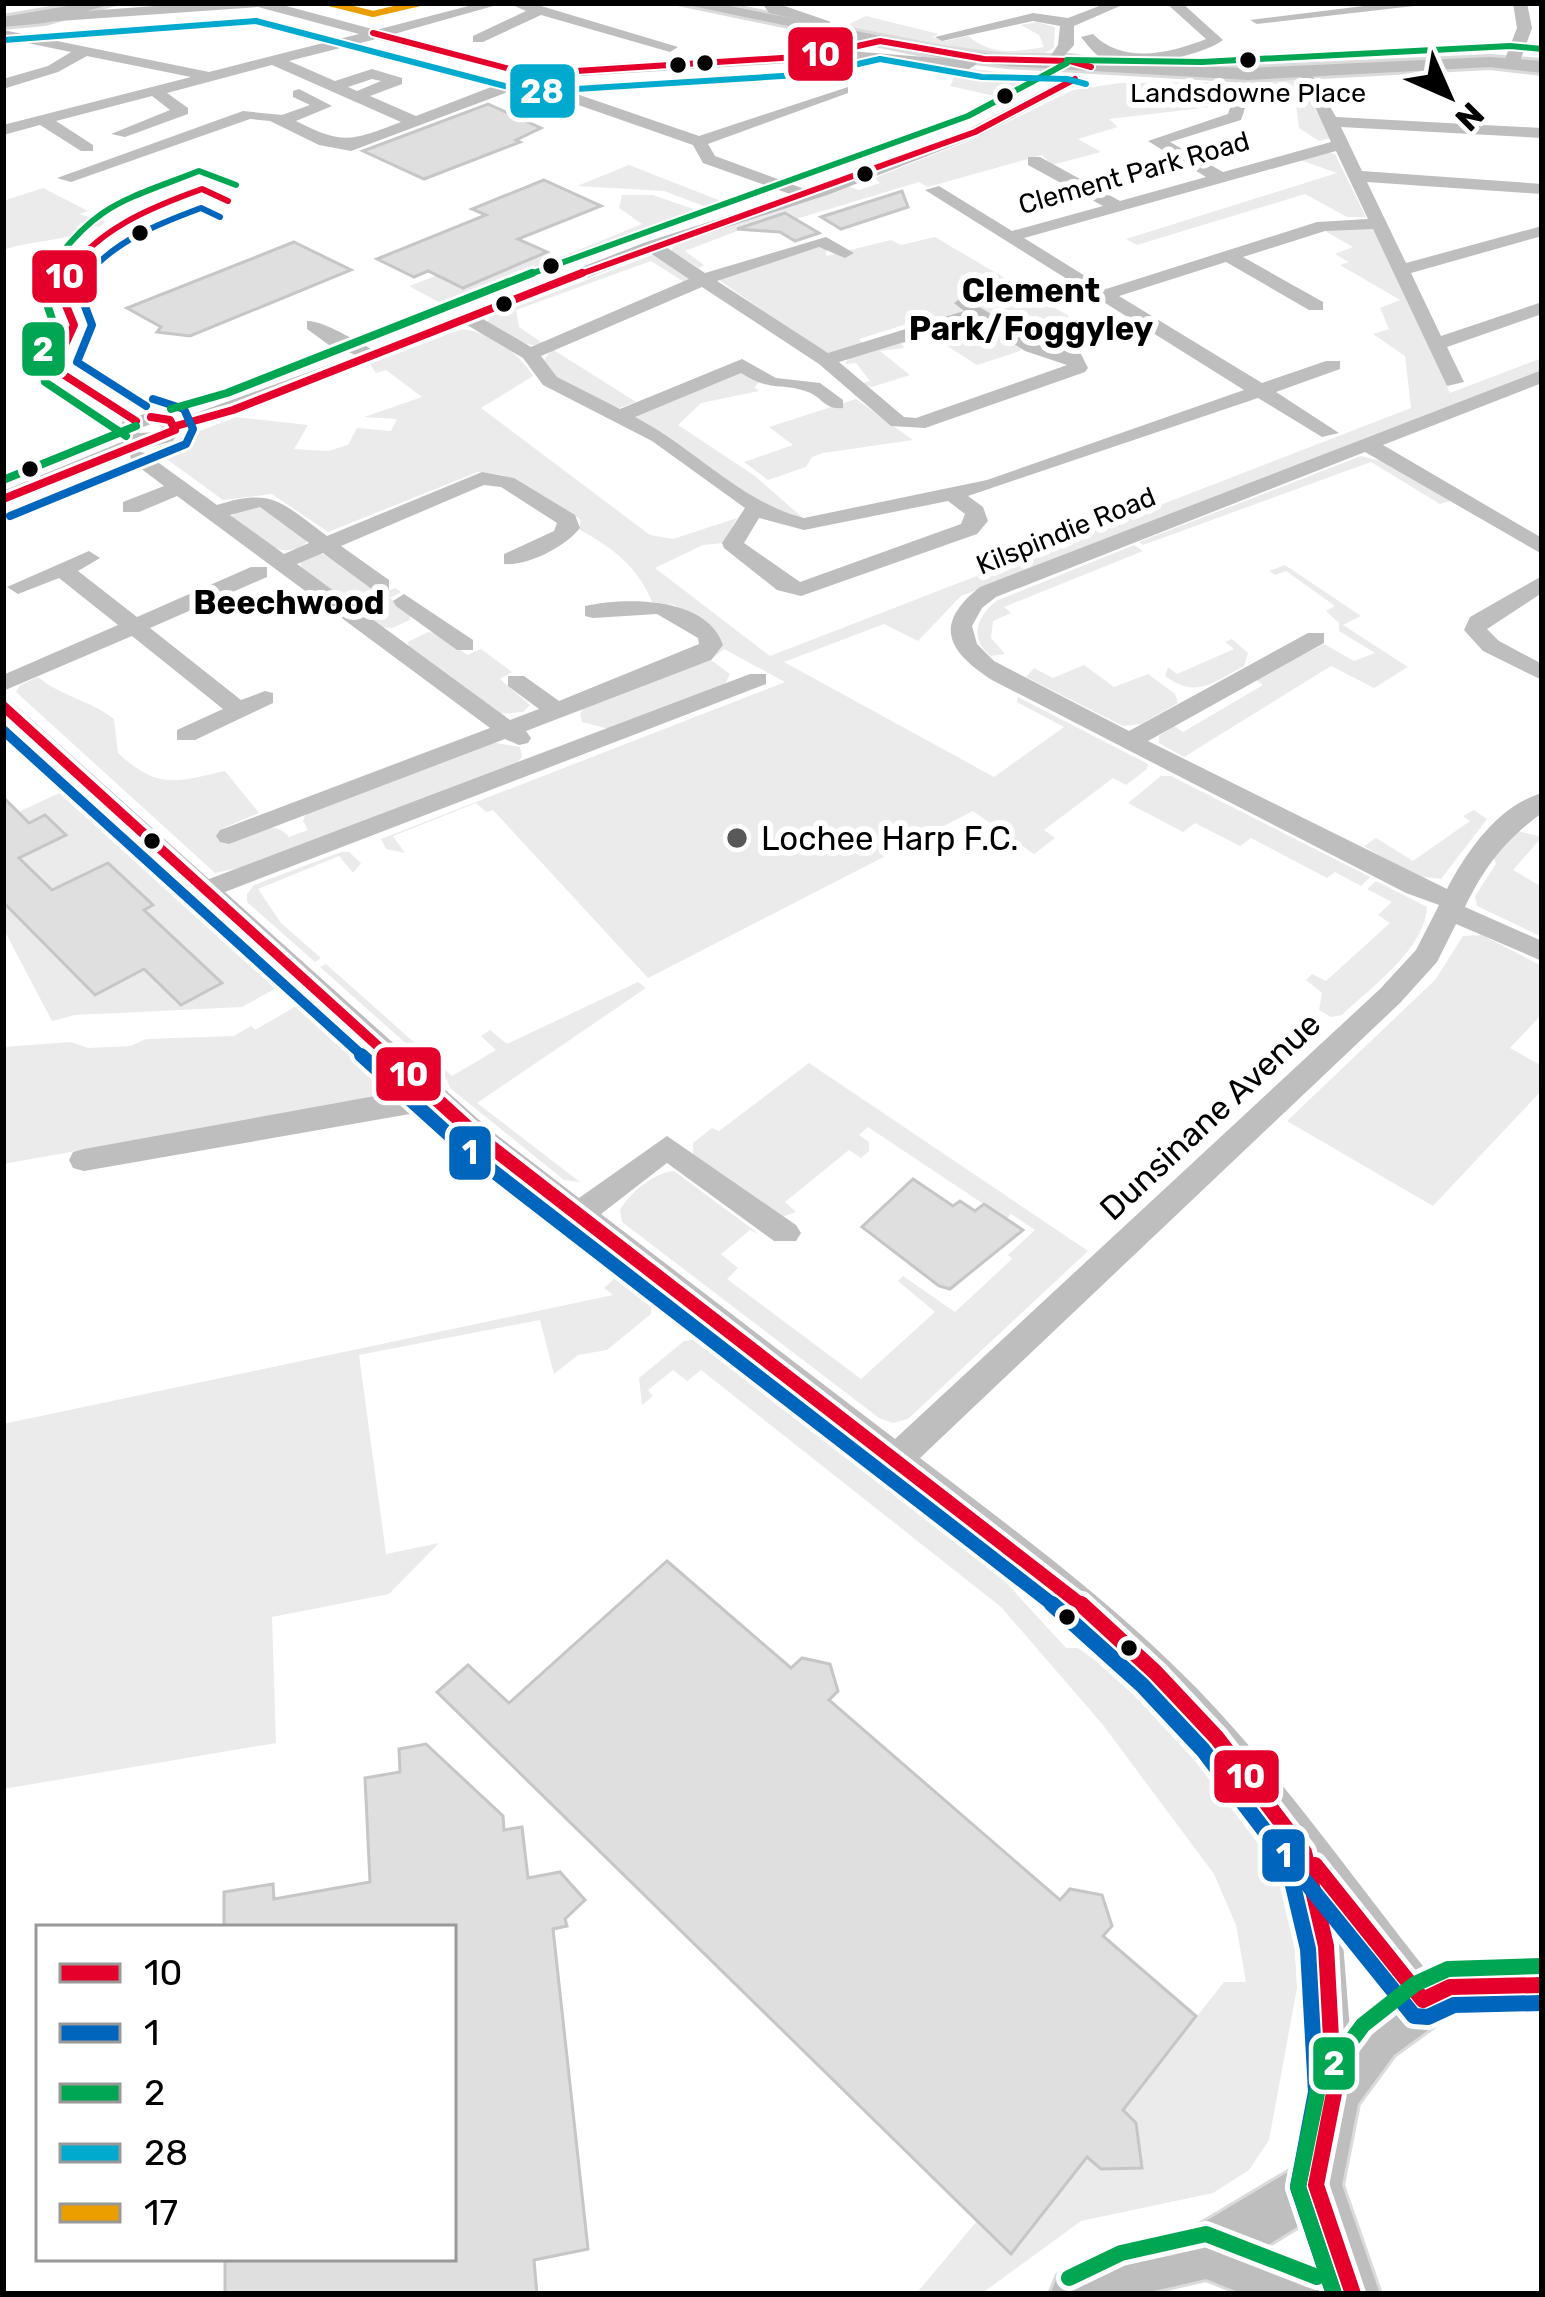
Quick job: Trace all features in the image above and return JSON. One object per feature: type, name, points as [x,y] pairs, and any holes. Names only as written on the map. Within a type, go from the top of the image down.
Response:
[{"type":"main road","points":[[659,3],[827,30],[874,43],[1053,64],[1084,72],[1202,80],[1511,64],[1542,67]]},
{"type":"main road","points":[[687,3],[969,64],[1053,64]]},
{"type":"main road","points":[[3,21],[87,7]]},
{"type":"main road","points":[[3,21],[45,18],[87,7]]},
{"type":"main road","points":[[1353,2294],[1316,2185],[1334,2093],[1376,2037],[1423,2000],[1450,1988],[1542,1984]]},
{"type":"main road","points":[[1077,2294],[1126,2270],[1206,2252],[1316,2185]]},
{"type":"main road","points":[[1206,2252],[1310,2294]]},
{"type":"street","points":[[87,7],[258,3],[527,78],[699,142],[709,159],[799,191]]},
{"type":"street","points":[[3,130],[497,3]]},
{"type":"street","points":[[515,3],[670,46]]},
{"type":"street","points":[[769,3],[773,10],[827,30],[841,44],[839,49],[813,56]]},
{"type":"street","points":[[942,37],[1033,17],[1069,23],[1120,3]]},
{"type":"street","points":[[1088,37],[1102,53],[1113,57],[1200,48],[1216,40],[1173,3]]},
{"type":"street","points":[[1257,20],[1355,6],[1432,3]]},
{"type":"street","points":[[1511,64],[1534,31],[1520,3]]},
{"type":"street","points":[[479,39],[537,11]]},
{"type":"street","points":[[171,422],[645,242],[799,191],[965,128],[1023,101],[1053,64],[1069,23]]},
{"type":"street","points":[[3,34],[250,86]]},
{"type":"street","points":[[813,56],[874,43]]},
{"type":"street","points":[[3,84],[53,69],[86,50]]},
{"type":"street","points":[[65,178],[249,114],[274,118],[343,147],[527,78],[813,56],[886,56],[969,64]]},
{"type":"street","points":[[699,142],[842,90],[842,86],[785,69],[774,58]]},
{"type":"street","points":[[273,60],[416,122]]},
{"type":"street","points":[[1053,64],[1084,72]]},
{"type":"street","points":[[171,422],[233,410],[652,246],[824,190],[976,132],[1057,93],[1084,72]]},
{"type":"street","points":[[1304,73],[1454,382]]},
{"type":"street","points":[[335,86],[372,74],[396,78],[393,84],[357,96]]},
{"type":"street","points":[[119,134],[182,111],[153,91]]},
{"type":"street","points":[[274,118],[324,106],[299,94]]},
{"type":"street","points":[[1217,176],[1156,141],[1235,117],[1237,108]]},
{"type":"street","points":[[43,119],[80,143],[48,146]]},
{"type":"street","points":[[1331,122],[1542,133]]},
{"type":"street","name":"Clement Park Road","points":[[1010,237],[1342,144]]},
{"type":"street","points":[[1034,161],[1116,206]]},
{"type":"street","points":[[1356,176],[1542,189]]},
{"type":"street","points":[[933,190],[1329,434]]},
{"type":"street","points":[[1105,295],[1323,226],[1379,224]]},
{"type":"street","points":[[1401,270],[1542,231]]},
{"type":"street","points":[[530,354],[704,279],[820,241],[845,253]]},
{"type":"street","points":[[652,246],[826,360],[869,401],[910,425],[1078,368],[1080,363],[1033,347],[970,308],[826,360]]},
{"type":"street","points":[[1228,256],[1316,306]]},
{"type":"street","points":[[1434,342],[1455,340],[1542,308]]},
{"type":"street","points":[[468,318],[530,354],[550,381],[622,415],[770,516],[804,524],[955,496],[1334,365]]},
{"type":"street","points":[[314,325],[336,341],[365,352]]},
{"type":"street","points":[[622,415],[742,365],[771,383],[813,387],[836,404]]},
{"type":"street","name":"Kilspindie Road","points":[[1542,376],[988,592],[962,616],[959,631],[965,648],[979,662],[1542,952]]},
{"type":"street","points":[[3,490],[98,453],[166,437],[171,422]]},
{"type":"street","points":[[136,444],[270,567],[386,640],[548,760]]},
{"type":"street","points":[[3,500],[136,444]]},
{"type":"street","points":[[1366,444],[1542,547]]},
{"type":"street","points":[[3,684],[134,626],[231,594],[270,567],[482,478],[507,482],[567,520],[569,528],[550,552],[512,559]]},
{"type":"street","points":[[131,507],[179,488]]},
{"type":"street","points":[[760,509],[752,513],[733,543],[735,548],[784,585],[801,589],[969,529],[977,521],[975,512],[955,496]]},
{"type":"street","points":[[214,513],[251,500],[265,501],[381,585]]},
{"type":"street","points":[[18,587],[89,558]]},
{"type":"street","points":[[62,568],[239,710]]},
{"type":"street","points":[[1542,583],[1478,622],[1475,630],[1491,646],[1542,673]]},
{"type":"street","points":[[404,601],[465,645]]},
{"type":"street","points":[[229,836],[291,823],[507,730],[703,655],[711,645],[708,635],[670,610],[631,617],[593,611]]},
{"type":"street","points":[[386,640],[430,620]]},
{"type":"street","points":[[1130,742],[1316,638]]},
{"type":"street","points":[[205,890],[758,679]]},
{"type":"street","points":[[516,681],[557,711]]},
{"type":"street","points":[[186,735],[265,698]]},
{"type":"street","points":[[3,706],[426,1093],[1074,1598],[1155,1672],[1217,1738],[1423,2000]]},
{"type":"street","name":"Dunsinane Avenue","points":[[896,1460],[1390,996],[1427,955],[1475,860],[1504,828],[1542,801]]},
{"type":"street","points":[[84,1160],[410,1103],[426,1093]]},
{"type":"street","points":[[578,1215],[667,1147],[785,1233]]},
{"type":"street","points":[[1304,1852],[1326,1946],[1334,2093]]},
{"type":"shaded area","points":[[866,16],[939,34],[932,37],[945,41],[968,36],[1004,51],[1044,47],[1039,35],[1021,25],[1037,22],[1055,27],[1054,48],[1037,55],[984,56],[847,25]]},
{"type":"shaded area","points":[[890,60],[1028,75],[1036,83],[1013,100],[977,115],[994,96],[950,86],[958,70]]},
{"type":"shaded area","points":[[1295,81],[1304,87],[1331,138],[1319,141],[1299,128],[1295,97],[1109,119],[1118,127],[1078,139],[1101,152],[1052,165],[1042,155],[928,187],[919,182],[796,219],[784,213],[685,251],[704,265],[699,268],[671,251],[675,245],[848,186],[859,190],[880,183],[874,178],[971,140],[1073,90],[1120,83]]},
{"type":"shaded area","points":[[1335,154],[1366,217],[1347,217],[1305,194],[1137,245],[1126,239],[1337,173],[1297,159]]},
{"type":"shaded area","points":[[629,165],[734,206],[714,210],[664,191],[577,186]]},
{"type":"shaded area","points":[[43,188],[88,211],[79,214],[106,222],[99,227],[81,223],[76,228],[93,228],[3,250],[3,201]]},
{"type":"shaded area","points":[[622,195],[653,195],[693,209],[695,215],[453,310],[409,286],[438,275],[547,252],[559,258],[642,224],[619,208]]},
{"type":"shaded area","points":[[1375,229],[1450,393],[1542,358],[1542,371],[961,596],[918,641],[884,624],[784,662],[994,777],[1064,727],[1017,702],[1018,697],[1148,764],[1147,769],[1126,785],[1113,778],[1044,830],[1055,838],[1034,854],[973,811],[648,978],[493,810],[486,812],[476,803],[393,836],[405,853],[386,849],[381,839],[785,682],[724,649],[711,660],[730,674],[725,684],[609,729],[582,722],[580,714],[586,705],[709,659],[717,634],[674,605],[652,602],[623,560],[580,530],[580,519],[502,475],[478,472],[328,532],[272,494],[223,500],[153,449],[236,417],[308,425],[294,449],[328,451],[348,445],[357,428],[391,431],[397,419],[364,417],[422,397],[386,370],[376,373],[370,364],[462,329],[483,334],[512,352],[533,376],[481,408],[650,535],[673,539],[737,518],[723,543],[703,545],[655,568],[770,656],[1411,408],[1405,356],[1373,334],[1389,329],[1380,308],[1400,300],[1340,265],[1349,262],[1335,254],[1353,247],[1325,231]]},
{"type":"shaded area","points":[[935,237],[1084,325],[1031,343],[963,308],[961,314],[916,327],[910,323],[826,355],[719,280],[817,247],[827,248],[826,256],[891,240],[901,245]]},
{"type":"shaded area","points":[[652,255],[692,279],[684,282],[651,261],[516,310],[519,327],[544,344],[521,342],[487,323],[490,317]]},
{"type":"shaded area","points":[[974,318],[1023,344],[1020,351],[977,365],[930,335],[901,344],[905,348],[880,351],[910,375],[872,387],[860,384],[870,381],[856,363],[845,364],[849,357]]},
{"type":"shaded area","points":[[552,349],[636,402],[619,408],[555,379],[544,360]]},
{"type":"shaded area","points":[[743,370],[760,382],[754,387],[759,391],[701,403],[678,425],[755,476],[803,518],[737,488],[631,415]]},
{"type":"shaded area","points":[[856,399],[913,440],[823,453],[812,457],[806,467],[768,480],[744,462],[793,445],[769,427]]},
{"type":"shaded area","points":[[1361,456],[1385,462],[1450,501],[1440,504],[1371,462],[1143,545],[1139,542]]},
{"type":"shaded area","points":[[239,507],[262,507],[306,538],[306,543],[286,550],[267,544],[231,518]]},
{"type":"shaded area","points":[[1134,545],[1143,551],[1004,607],[1011,613],[993,621],[991,638],[1005,654],[991,656],[979,642],[978,628],[996,601]]},
{"type":"shaded area","points":[[319,553],[383,593],[395,588],[401,592],[390,598],[411,614],[410,620],[392,628],[380,627],[301,568],[300,561]]},
{"type":"shaded area","points":[[1285,565],[1361,616],[1343,625],[1408,667],[1374,688],[1331,666],[1184,757],[1159,743],[1159,736],[1174,726],[1183,732],[1263,685],[1255,679],[1324,644],[1354,661],[1375,653],[1339,631],[1339,623],[1326,611],[1335,606],[1286,571],[1275,575],[1269,571]]},
{"type":"shaded area","points":[[428,632],[440,634],[467,655],[481,649],[512,672],[500,679],[530,705],[523,712],[498,714],[409,648],[408,642]]},
{"type":"shaded area","points":[[1232,639],[1248,653],[1244,666],[1223,678],[1186,687],[1165,676],[1168,667],[1177,674],[1234,649],[1225,642]]},
{"type":"shaded area","points":[[1084,665],[1114,687],[1148,674],[1175,694],[1178,703],[1141,724],[1123,726],[1026,677],[1034,668],[1053,678]]},
{"type":"shaded area","points":[[38,677],[114,719],[118,753],[145,773],[180,780],[225,771],[259,813],[223,828],[232,841],[269,828],[289,837],[308,830],[303,821],[306,813],[490,742],[520,747],[522,757],[513,767],[248,866],[215,873],[16,692]]},
{"type":"shaded area","points":[[1161,776],[1171,776],[1370,877],[1361,886],[1335,872],[1327,878],[1251,838],[1240,846],[1195,823],[1183,832],[1128,803]]},
{"type":"shaded area","points":[[66,790],[278,987],[242,1007],[75,1015],[52,1021],[3,928],[3,819]]},
{"type":"shaded area","points":[[1474,810],[1487,819],[1441,879],[1414,876],[1364,846],[1376,838],[1413,861],[1470,821],[1463,816]]},
{"type":"shaded area","points":[[1518,831],[1542,837],[1513,870],[1542,887],[1542,937],[1477,906],[1475,896],[1496,864],[1493,855]]},
{"type":"shaded area","points":[[349,852],[361,863],[353,873],[339,856],[258,889],[281,923],[321,958],[315,962],[247,902],[247,894],[254,885]]},
{"type":"shaded area","points":[[1376,881],[1427,907],[1424,923],[1394,967],[1342,1015],[1331,1017],[1319,1010],[1322,993],[1306,980],[1312,974],[1326,981],[1390,923],[1378,915],[1392,902],[1367,889]]},
{"type":"shaded area","points":[[1482,935],[1542,966],[1542,1014],[1510,1048],[1542,1066],[1542,1090],[1433,1206],[1287,1121],[1435,980],[1463,936]]},
{"type":"shaded area","points":[[326,964],[452,1076],[496,1050],[481,1036],[490,1030],[507,1044],[638,982],[646,988],[477,1103],[580,1182],[564,1180],[450,1088],[447,1080],[320,967]]},
{"type":"shaded area","points":[[298,1005],[397,1094],[3,1164],[3,1047],[71,1042],[88,1048],[130,1046],[146,1039],[234,1036],[251,1026],[255,1030]]},
{"type":"shaded area","points":[[809,1063],[1088,1251],[908,1419],[893,1423],[879,1418],[622,1222],[620,1210],[636,1190],[674,1171],[759,1234],[750,1230],[721,1254],[738,1268],[727,1279],[861,1379],[935,1312],[898,1281],[903,1276],[955,1312],[1012,1259],[1008,1255],[1035,1230],[1011,1214],[1006,1219],[868,1127],[859,1135],[869,1142],[869,1151],[861,1158],[849,1150],[785,1202],[796,1212],[779,1218],[693,1155],[693,1143],[712,1128],[719,1131]]},
{"type":"shaded area","points":[[477,1162],[652,1298],[651,1314],[607,1350],[578,1355],[554,1374],[540,1320],[359,1355],[386,1554],[439,1543],[389,1594],[272,1617],[276,1743],[3,1789],[3,1424],[613,1295],[604,1288],[616,1277],[485,1174],[462,1179],[449,1168]]},
{"type":"shaded area","points":[[699,1339],[979,1553],[1066,1648],[1078,1648],[1141,1693],[1215,1777],[1273,1859],[1293,1912],[1297,1988],[1269,2140],[1249,2170],[1213,2193],[1081,2221],[981,2294],[916,2294],[977,2221],[1012,2254],[1087,2157],[1101,2169],[1142,2168],[1136,2123],[1123,2110],[1224,1982],[1246,1982],[1236,1925],[1214,1874],[1103,1725],[1001,1607],[701,1370],[687,1381],[673,1370],[648,1390],[653,1396],[642,1405],[639,1378],[684,1341]]},
{"type":"building","points":[[488,104],[541,128],[516,140],[520,142],[424,179],[363,151]]},
{"type":"building","points":[[544,180],[601,206],[518,239],[547,252],[463,288],[428,271],[414,277],[377,259],[486,215],[472,209]]},
{"type":"building","points":[[902,191],[908,207],[841,229],[821,217]]},
{"type":"building","points":[[785,213],[819,233],[795,241],[780,232],[737,229]]},
{"type":"building","points":[[294,242],[351,270],[190,336],[157,332],[161,327],[127,308]]},
{"type":"building","points":[[3,797],[29,823],[45,815],[66,835],[19,858],[52,890],[108,863],[153,905],[144,910],[222,983],[181,1005],[144,969],[95,995],[3,902]]},
{"type":"building","points":[[913,1179],[953,1206],[960,1201],[975,1211],[984,1204],[1023,1230],[950,1289],[939,1286],[862,1227]]},
{"type":"building","points":[[667,1561],[791,1668],[802,1658],[830,1664],[838,1691],[829,1700],[1060,1900],[1070,1889],[1102,1895],[1112,1926],[1103,1936],[1196,2016],[1123,2110],[1136,2123],[1142,2168],[1101,2169],[1087,2157],[1011,2254],[437,1692],[468,1665],[509,1703]]},
{"type":"building","points":[[426,1744],[503,1816],[504,1830],[522,1827],[528,1878],[560,1872],[585,1900],[565,1919],[567,1926],[553,1929],[588,2249],[534,2260],[537,2294],[225,2294],[225,2261],[456,2261],[456,1925],[224,1925],[224,1892],[273,1884],[274,1899],[370,1882],[365,1778],[400,1772],[399,1749]]},
{"type":"transit line","name":"17","points":[[329,3],[373,14],[420,3]]},
{"type":"transit line","name":"28","points":[[4,40],[256,21],[528,92],[814,74],[880,59],[982,77],[1067,79],[1086,84]]},
{"type":"transit line","name":"10","points":[[373,33],[529,74],[813,56],[880,41],[984,59],[1070,61],[1091,67]]},
{"type":"transit line","name":"2","points":[[1067,60],[1202,62],[1510,46],[1542,49]]},
{"type":"transit line","name":"2","points":[[171,409],[227,393],[645,229],[818,173],[968,116],[1067,63]]},
{"type":"transit line","name":"10","points":[[176,426],[233,410],[652,246],[824,190],[975,132],[1075,79]]},
{"type":"transit line","name":"2","points":[[126,436],[45,382],[40,357],[54,325],[40,283],[73,234],[110,206],[199,171],[236,185]]},
{"type":"transit line","name":"10","points":[[136,421],[61,373],[58,360],[74,325],[58,286],[87,250],[139,214],[202,189],[228,201]]},
{"type":"transit line","name":"1","points":[[146,406],[77,362],[92,325],[78,288],[103,258],[148,229],[201,208],[220,217]]},
{"type":"transit line","name":"1","points":[[10,516],[186,444],[193,429],[184,409],[153,399]]},
{"type":"transit line","name":"10","points":[[3,499],[175,430],[170,420],[151,417]]},
{"type":"transit line","name":"2","points":[[3,480],[136,426]]},
{"type":"transit line","name":"10","points":[[3,706],[477,1136],[1074,1598],[1155,1672],[1217,1738],[1304,1852],[1326,1946],[1334,2093],[1316,2185],[1353,2294]]},
{"type":"transit line","name":"1","points":[[3,730],[466,1150],[1062,1612],[1142,1685],[1203,1750],[1287,1860],[1308,1949],[1316,2092],[1298,2187],[1334,2294]]},
{"type":"transit line","name":"10","points":[[1315,1865],[1423,2000],[1450,1987],[1542,1985]]},
{"type":"transit line","name":"1","points":[[1301,1876],[1414,2016],[1428,2017],[1454,2005],[1542,2003]]},
{"type":"transit line","name":"2","points":[[1334,2294],[1298,2187],[1319,2084],[1363,2025],[1415,1984],[1448,1969],[1541,1966]]},
{"type":"transit line","name":"2","points":[[1069,2278],[1121,2253],[1206,2234],[1317,2277]]},
{"type":"place","name":"Landsdowne Place","points":[[1248,60]]},
{"type":"place","name":"Lochee Harp F.C.","points":[[737,838]]},
{"type":"district","name":"Clement Park/Foggyley","points":[[1031,309]]},
{"type":"district","name":"Beechwood","points":[[289,602]]}]
